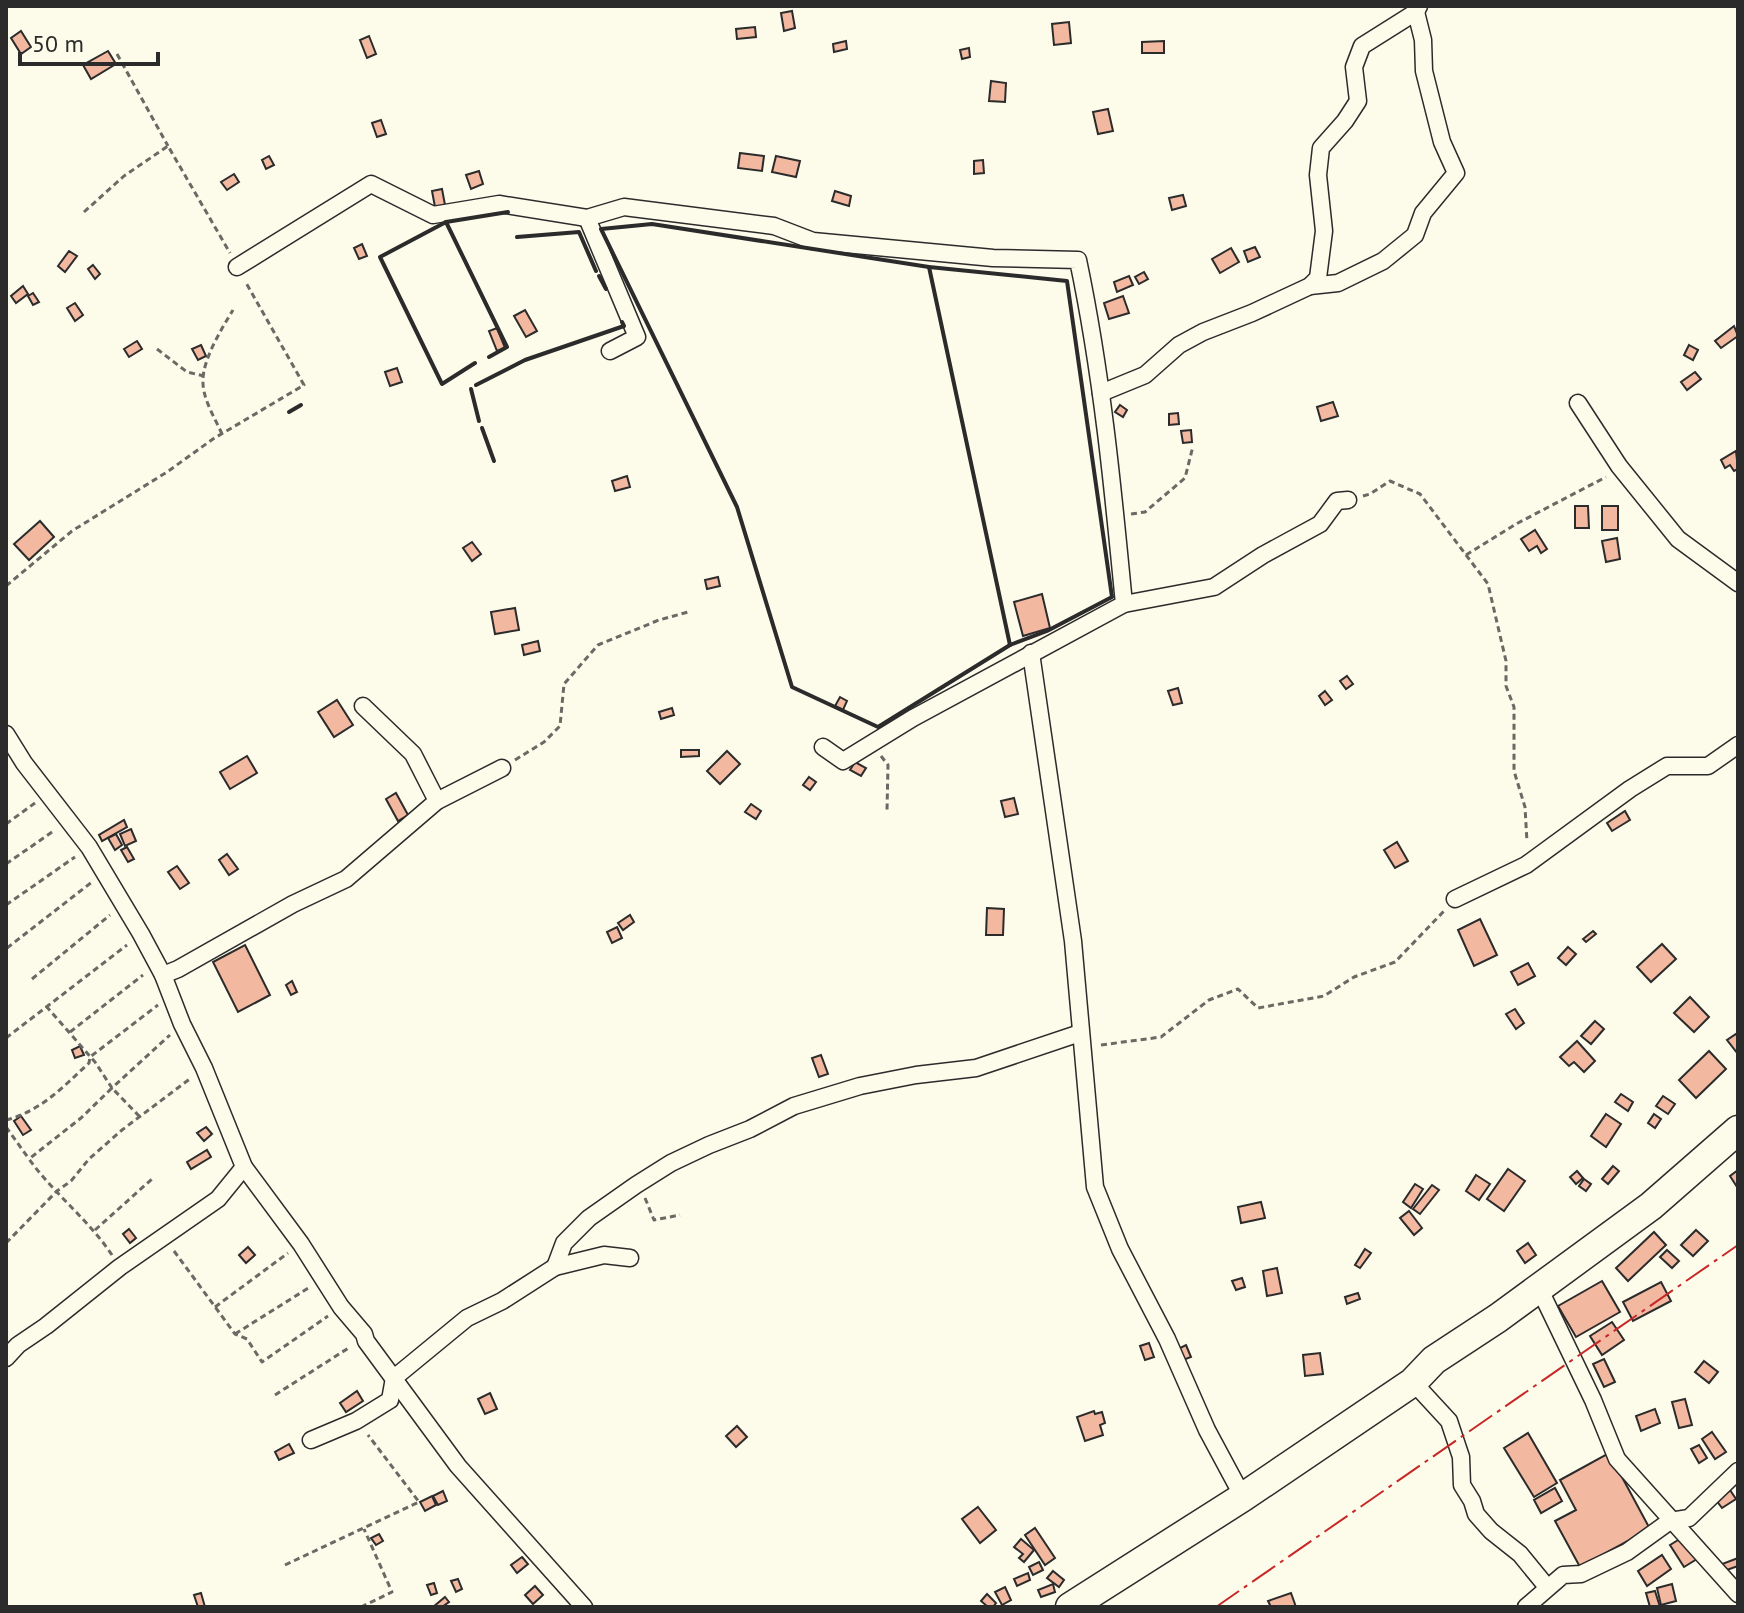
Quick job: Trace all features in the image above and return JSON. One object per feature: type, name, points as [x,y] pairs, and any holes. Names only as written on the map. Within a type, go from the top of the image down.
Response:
[{"type":"highway","points":[[1070,1607],[1243,1497],[1413,1382],[1434,1360],[1651,1206],[1738,1130]]},
{"type":"street","points":[[1101,393],[1145,375],[1179,345],[1203,332],[1252,313],[1288,294],[1310,286],[1338,283],[1383,261],[1415,235],[1423,213],[1456,173],[1442,142],[1424,71],[1418,9],[1362,46],[1354,67],[1358,101],[1321,148],[1318,175],[1324,231],[1318,278],[1310,286]]},
{"type":"street","points":[[237,267],[371,184],[433,215],[499,204],[587,218],[624,207],[774,226],[813,241],[855,246],[993,258],[1078,260],[1101,393],[1124,604]]},
{"type":"street","points":[[587,218],[637,337],[610,351]]},
{"type":"street","points":[[1578,403],[1622,470],[1678,539],[1738,583]]},
{"type":"street","points":[[823,747],[843,761],[1031,653],[1124,604],[1214,587],[1263,555],[1320,524],[1337,501],[1348,500]]},
{"type":"street","points":[[1031,653],[1073,941],[1095,1187],[1120,1249],[1167,1339],[1207,1430],[1243,1497]]},
{"type":"street","points":[[363,706],[413,754],[437,801]]},
{"type":"street","points":[[6,734],[24,763],[89,847],[141,934],[204,1068],[244,1167],[301,1244],[341,1307],[364,1334],[366,1341],[458,1466],[584,1607]]},
{"type":"street","points":[[1455,899],[1526,865],[1630,789],[1667,766],[1708,766],[1738,745]]},
{"type":"street","points":[[160,969],[178,969],[280,911],[346,879],[437,801],[502,768]]},
{"type":"street","points":[[555,1267],[564,1243],[589,1218],[636,1185],[671,1163],[794,1106],[860,1086],[976,1068],[1081,1040]]},
{"type":"street","points":[[6,1358],[18,1345],[120,1267],[218,1199],[244,1167]]},
{"type":"street","points":[[311,1440],[356,1421],[390,1400],[394,1378],[467,1318],[502,1301],[555,1267],[604,1255],[630,1258]]},
{"type":"street","points":[[1539,1288],[1593,1400],[1617,1459],[1738,1594]]},
{"type":"street","points":[[1413,1382],[1449,1421],[1461,1457],[1462,1485],[1476,1514],[1491,1531],[1520,1554],[1547,1587]]},
{"type":"street","points":[[1532,1605],[1547,1587],[1563,1575],[1581,1574],[1627,1552],[1670,1521],[1689,1518],[1738,1471]]},
{"type":"path","points":[[6,586],[72,531],[304,385],[117,54]]},
{"type":"path","points":[[84,212],[124,176],[168,146]]},
{"type":"path","points":[[222,434],[208,404],[204,376],[215,341],[233,310]]},
{"type":"path","points":[[157,349],[187,372],[204,376]]},
{"type":"path","points":[[1116,517],[1145,512],[1185,478],[1193,446]]},
{"type":"path","points":[[1466,555],[1516,524],[1622,470]]},
{"type":"path","points":[[1348,500],[1370,494],[1390,481],[1420,494],[1488,584],[1506,661],[1506,686],[1514,707],[1514,771],[1525,807],[1527,846],[1509,873]]},
{"type":"path","points":[[502,768],[544,742],[560,726],[564,684],[598,645],[659,620],[688,612]]},
{"type":"path","points":[[872,743],[888,765],[887,811]]},
{"type":"path","points":[[6,824],[48,793]]},
{"type":"path","points":[[6,864],[69,819]]},
{"type":"path","points":[[6,905],[89,847]]},
{"type":"path","points":[[7,948],[105,872]]},
{"type":"path","points":[[1081,1040],[1161,1037],[1209,1000],[1238,989],[1258,1008],[1324,996],[1354,977],[1395,962],[1455,899]]},
{"type":"path","points":[[32,979],[124,904]]},
{"type":"path","points":[[6,1038],[141,934]]},
{"type":"path","points":[[70,1032],[160,969]]},
{"type":"path","points":[[6,1120],[26,1115],[42,1106],[89,1063],[90,1057],[171,995]]},
{"type":"path","points":[[46,1006],[112,1088],[140,1117]]},
{"type":"path","points":[[29,1159],[81,1118],[182,1024]]},
{"type":"path","points":[[6,1243],[57,1191],[71,1181],[89,1159],[204,1068]]},
{"type":"path","points":[[6,1127],[42,1177],[95,1230],[120,1267]]},
{"type":"path","points":[[95,1230],[152,1179]]},
{"type":"path","points":[[636,1185],[648,1202],[654,1220],[680,1215]]},
{"type":"path","points":[[161,1237],[235,1334],[247,1339],[262,1362],[341,1307]]},
{"type":"path","points":[[215,1307],[301,1244]]},
{"type":"path","points":[[235,1334],[322,1279]]},
{"type":"path","points":[[275,1395],[342,1354],[364,1334]]},
{"type":"path","points":[[285,1565],[419,1502],[356,1421]]},
{"type":"path","points":[[361,1607],[392,1592],[364,1529]]},
{"type":"building","points":[[792,11],[795,28],[784,31],[781,13]]},
{"type":"building","points":[[1069,22],[1071,43],[1054,45],[1052,24]]},
{"type":"building","points":[[755,27],[756,37],[737,39],[736,29]]},
{"type":"building","points":[[21,31],[31,47],[21,54],[11,38]]},
{"type":"building","points":[[369,36],[376,54],[367,58],[360,40]]},
{"type":"building","points":[[846,41],[847,49],[834,52],[833,44]]},
{"type":"building","points":[[1164,41],[1164,53],[1142,53],[1142,42]]},
{"type":"building","points":[[969,48],[970,57],[962,59],[960,50]]},
{"type":"building","points":[[108,51],[116,64],[91,79],[83,65]]},
{"type":"building","points":[[991,81],[1006,83],[1005,102],[989,101]]},
{"type":"building","points":[[1108,109],[1113,131],[1098,134],[1093,112]]},
{"type":"building","points":[[381,120],[386,134],[377,137],[372,123]]},
{"type":"building","points":[[740,153],[764,156],[762,171],[738,168]]},
{"type":"building","points":[[269,156],[274,165],[266,169],[262,160]]},
{"type":"building","points":[[776,156],[800,161],[796,177],[772,172]]},
{"type":"building","points":[[983,160],[984,173],[974,174],[974,161]]},
{"type":"building","points":[[479,171],[483,184],[471,189],[466,175]]},
{"type":"building","points":[[234,174],[239,182],[227,190],[221,182]]},
{"type":"building","points":[[442,189],[445,205],[435,207],[432,191]]},
{"type":"building","points":[[835,191],[851,196],[849,206],[832,201]]},
{"type":"building","points":[[1183,195],[1186,206],[1172,210],[1169,198]]},
{"type":"building","points":[[362,244],[367,256],[359,259],[354,248]]},
{"type":"building","points":[[1255,247],[1260,257],[1248,262],[1244,251]]},
{"type":"building","points":[[1231,248],[1239,262],[1220,273],[1212,259]]},
{"type":"building","points":[[69,251],[77,256],[65,272],[58,266]]},
{"type":"building","points":[[93,265],[100,274],[95,279],[88,269]]},
{"type":"building","points":[[1144,272],[1148,279],[1139,284],[1135,277]]},
{"type":"building","points":[[1129,276],[1133,285],[1117,292],[1114,282]]},
{"type":"building","points":[[23,286],[28,294],[16,303],[11,296]]},
{"type":"building","points":[[33,293],[39,302],[33,305],[28,296]]},
{"type":"building","points":[[1123,296],[1129,313],[1109,319],[1104,303]]},
{"type":"building","points":[[75,303],[83,315],[75,321],[67,308]]},
{"type":"building","points":[[525,310],[537,331],[526,337],[514,316]]},
{"type":"building","points":[[1734,326],[1738,336],[1721,348],[1715,341]]},
{"type":"building","points":[[497,328],[505,348],[497,351],[489,331]]},
{"type":"building","points":[[137,341],[142,349],[129,357],[124,349]]},
{"type":"building","points":[[201,345],[206,356],[198,360],[192,349]]},
{"type":"building","points":[[1689,345],[1698,350],[1693,360],[1684,355]]},
{"type":"building","points":[[397,368],[402,382],[390,386],[385,372]]},
{"type":"building","points":[[1695,372],[1701,379],[1687,390],[1681,382]]},
{"type":"building","points":[[1333,402],[1338,416],[1321,421],[1317,407]]},
{"type":"building","points":[[1120,405],[1127,410],[1123,417],[1115,412]]},
{"type":"building","points":[[1178,413],[1179,424],[1169,425],[1169,414]]},
{"type":"building","points":[[1191,430],[1192,442],[1183,443],[1181,431]]},
{"type":"building","points":[[1736,451],[1738,469],[1734,471],[1730,465],[1725,468],[1721,460]]},
{"type":"building","points":[[627,476],[630,487],[615,491],[612,481]]},
{"type":"building","points":[[1575,506],[1588,506],[1589,528],[1575,528]]},
{"type":"building","points":[[1602,506],[1618,506],[1618,530],[1602,530]]},
{"type":"building","points":[[40,521],[54,537],[29,560],[14,544]]},
{"type":"building","points":[[1535,530],[1547,549],[1541,553],[1537,546],[1529,551],[1521,539]]},
{"type":"building","points":[[1617,538],[1620,559],[1606,562],[1602,541]]},
{"type":"building","points":[[472,542],[481,554],[472,561],[463,548]]},
{"type":"building","points":[[718,577],[720,586],[707,589],[705,580]]},
{"type":"building","points":[[1042,594],[1050,628],[1023,636],[1014,602]]},
{"type":"building","points":[[515,608],[519,630],[495,634],[491,612]]},
{"type":"building","points":[[538,641],[540,651],[524,655],[522,645]]},
{"type":"building","points":[[1347,676],[1353,684],[1346,689],[1340,681]]},
{"type":"building","points":[[1178,688],[1182,703],[1173,705],[1168,691]]},
{"type":"building","points":[[1325,691],[1332,700],[1325,705],[1319,696]]},
{"type":"building","points":[[840,697],[847,701],[843,710],[835,706]]},
{"type":"building","points":[[337,700],[353,725],[334,737],[318,712]]},
{"type":"building","points":[[672,708],[674,715],[661,719],[659,712]]},
{"type":"building","points":[[681,750],[699,750],[699,756],[681,757]]},
{"type":"building","points":[[727,751],[740,764],[720,784],[707,771]]},
{"type":"building","points":[[247,756],[257,773],[230,789],[220,772]]},
{"type":"building","points":[[855,762],[866,768],[861,776],[850,770]]},
{"type":"building","points":[[809,777],[816,782],[810,790],[803,785]]},
{"type":"building","points":[[396,793],[408,815],[398,821],[386,799]]},
{"type":"building","points":[[1014,798],[1018,814],[1005,817],[1001,801]]},
{"type":"building","points":[[751,804],[761,811],[756,819],[745,812]]},
{"type":"building","points":[[1625,811],[1630,820],[1612,831],[1607,823]]},
{"type":"building","points":[[124,820],[127,827],[102,841],[99,835]]},
{"type":"building","points":[[131,829],[136,841],[125,846],[120,834]]},
{"type":"building","points":[[116,834],[122,845],[115,850],[108,838]]},
{"type":"building","points":[[1397,842],[1408,861],[1395,868],[1384,850]]},
{"type":"building","points":[[127,847],[134,859],[128,862],[121,850]]},
{"type":"building","points":[[227,854],[238,869],[229,875],[219,860]]},
{"type":"building","points":[[177,866],[189,883],[180,889],[168,872]]},
{"type":"building","points":[[987,908],[1004,909],[1003,935],[986,935]]},
{"type":"building","points":[[630,915],[634,922],[623,930],[618,923]]},
{"type":"building","points":[[1480,919],[1497,955],[1474,966],[1458,930]]},
{"type":"building","points":[[617,927],[622,938],[612,943],[607,932]]},
{"type":"building","points":[[1593,931],[1596,934],[1586,942],[1583,939]]},
{"type":"building","points":[[1662,944],[1676,959],[1651,982],[1637,967]]},
{"type":"building","points":[[245,945],[270,995],[238,1012],[213,962]]},
{"type":"building","points":[[1568,947],[1576,954],[1566,965],[1558,958]]},
{"type":"building","points":[[1528,963],[1535,976],[1518,985],[1511,972]]},
{"type":"building","points":[[292,981],[297,992],[291,995],[286,985]]},
{"type":"building","points":[[1690,997],[1709,1017],[1694,1032],[1674,1013]]},
{"type":"building","points":[[1515,1009],[1524,1023],[1516,1029],[1506,1014]]},
{"type":"building","points":[[1595,1021],[1604,1029],[1591,1044],[1581,1036]]},
{"type":"building","points":[[1736,1034],[1738,1037],[1738,1054],[1727,1040]]},
{"type":"building","points":[[1577,1041],[1595,1061],[1584,1072],[1574,1062],[1569,1066],[1560,1057]]},
{"type":"building","points":[[80,1046],[84,1055],[75,1058],[72,1050]]},
{"type":"building","points":[[1709,1051],[1726,1069],[1696,1098],[1679,1080]]},
{"type":"building","points":[[821,1055],[828,1074],[819,1077],[812,1058]]},
{"type":"building","points":[[1621,1094],[1633,1102],[1628,1111],[1615,1102]]},
{"type":"building","points":[[1663,1096],[1675,1104],[1668,1114],[1656,1106]]},
{"type":"building","points":[[1606,1114],[1621,1124],[1606,1147],[1591,1136]]},
{"type":"building","points":[[1654,1114],[1661,1119],[1655,1128],[1648,1123]]},
{"type":"building","points":[[21,1116],[31,1130],[23,1135],[14,1121]]},
{"type":"building","points":[[206,1127],[212,1134],[204,1141],[197,1133]]},
{"type":"building","points":[[207,1150],[211,1157],[191,1169],[187,1162]]},
{"type":"building","points":[[1613,1166],[1619,1171],[1608,1184],[1602,1179]]},
{"type":"building","points":[[1508,1169],[1525,1181],[1504,1211],[1487,1199]]},
{"type":"building","points":[[1738,1170],[1738,1186],[1737,1187],[1730,1176]]},
{"type":"building","points":[[1577,1171],[1583,1178],[1576,1184],[1570,1177]]},
{"type":"building","points":[[1476,1175],[1490,1184],[1479,1200],[1466,1191]]},
{"type":"building","points":[[1584,1179],[1591,1184],[1586,1191],[1579,1186]]},
{"type":"building","points":[[1415,1184],[1423,1189],[1411,1208],[1403,1202]]},
{"type":"building","points":[[1432,1185],[1439,1190],[1420,1214],[1413,1209]]},
{"type":"building","points":[[1261,1202],[1265,1218],[1241,1223],[1238,1207]]},
{"type":"building","points":[[1409,1211],[1422,1228],[1414,1235],[1400,1218]]},
{"type":"building","points":[[129,1229],[136,1238],[130,1243],[123,1234]]},
{"type":"building","points":[[1696,1230],[1708,1241],[1693,1256],[1681,1245]]},
{"type":"building","points":[[1654,1232],[1666,1245],[1628,1281],[1616,1268]]},
{"type":"building","points":[[1528,1243],[1536,1255],[1525,1263],[1517,1251]]},
{"type":"building","points":[[248,1247],[255,1255],[246,1263],[239,1255]]},
{"type":"building","points":[[1365,1249],[1371,1253],[1360,1268],[1355,1265]]},
{"type":"building","points":[[1667,1250],[1679,1261],[1672,1268],[1660,1257]]},
{"type":"building","points":[[1277,1268],[1282,1293],[1267,1296],[1263,1271]]},
{"type":"building","points":[[1242,1278],[1245,1287],[1236,1290],[1232,1281]]},
{"type":"building","points":[[1602,1281],[1620,1312],[1576,1337],[1558,1306]]},
{"type":"building","points":[[1661,1282],[1671,1301],[1633,1321],[1623,1302]]},
{"type":"building","points":[[1358,1293],[1360,1299],[1347,1304],[1345,1297]]},
{"type":"building","points":[[1612,1322],[1624,1340],[1602,1355],[1590,1336]]},
{"type":"building","points":[[1149,1343],[1154,1357],[1145,1360],[1140,1346]]},
{"type":"building","points":[[1186,1345],[1191,1357],[1183,1360],[1178,1349]]},
{"type":"building","points":[[1320,1353],[1323,1374],[1305,1376],[1303,1355]]},
{"type":"building","points":[[1604,1359],[1615,1382],[1604,1387],[1593,1364]]},
{"type":"building","points":[[1704,1361],[1718,1372],[1709,1383],[1695,1372]]},
{"type":"building","points":[[357,1391],[363,1401],[346,1412],[340,1403]]},
{"type":"building","points":[[490,1393],[497,1409],[485,1414],[478,1399]]},
{"type":"building","points":[[1685,1399],[1692,1425],[1679,1428],[1672,1402]]},
{"type":"building","points":[[1655,1409],[1660,1423],[1641,1431],[1636,1416]]},
{"type":"building","points":[[1094,1411],[1095,1414],[1102,1412],[1105,1423],[1100,1425],[1103,1435],[1085,1441],[1077,1417]]},
{"type":"building","points":[[737,1426],[747,1437],[736,1447],[726,1436]]},
{"type":"building","points":[[1712,1432],[1726,1452],[1715,1459],[1702,1439]]},
{"type":"building","points":[[1528,1433],[1557,1483],[1534,1497],[1504,1448]]},
{"type":"building","points":[[289,1444],[294,1453],[279,1460],[275,1452]]},
{"type":"building","points":[[1699,1445],[1707,1458],[1699,1463],[1691,1449]]},
{"type":"building","points":[[1609,1453],[1650,1529],[1580,1567],[1555,1521],[1576,1510],[1560,1480]]},
{"type":"building","points":[[1555,1488],[1562,1501],[1541,1513],[1534,1500]]},
{"type":"building","points":[[1730,1490],[1736,1499],[1722,1508],[1716,1500]]},
{"type":"building","points":[[443,1491],[447,1501],[438,1505],[433,1496]]},
{"type":"building","points":[[432,1496],[436,1505],[425,1511],[420,1502]]},
{"type":"building","points":[[978,1507],[996,1530],[980,1543],[962,1519]]},
{"type":"building","points":[[1035,1528],[1055,1558],[1045,1565],[1025,1535]]},
{"type":"building","points":[[379,1534],[383,1541],[376,1545],[371,1538]]},
{"type":"building","points":[[1683,1537],[1697,1559],[1684,1567],[1670,1545]]},
{"type":"building","points":[[1021,1539],[1034,1550],[1024,1562],[1019,1558],[1023,1554],[1014,1547]]},
{"type":"building","points":[[1662,1555],[1671,1569],[1647,1586],[1638,1571]]},
{"type":"building","points":[[522,1557],[528,1564],[517,1573],[511,1565]]},
{"type":"building","points":[[1738,1558],[1738,1566],[1724,1571],[1722,1564]]},
{"type":"building","points":[[1039,1562],[1043,1570],[1033,1575],[1029,1567]]},
{"type":"building","points":[[1053,1571],[1064,1580],[1059,1587],[1047,1578]]},
{"type":"building","points":[[1028,1573],[1030,1580],[1017,1586],[1014,1579]]},
{"type":"building","points":[[458,1579],[462,1589],[456,1592],[451,1581]]},
{"type":"building","points":[[434,1583],[437,1593],[431,1595],[427,1585]]},
{"type":"building","points":[[1053,1584],[1055,1592],[1041,1597],[1038,1590]]},
{"type":"building","points":[[1672,1584],[1676,1601],[1661,1605],[1657,1588]]},
{"type":"building","points":[[535,1586],[543,1595],[533,1604],[525,1595]]},
{"type":"building","points":[[1005,1587],[1011,1600],[1002,1605],[995,1592]]},
{"type":"building","points":[[1655,1591],[1660,1607],[1650,1607],[1646,1593]]},
{"type":"building","points":[[201,1593],[205,1607],[198,1607],[194,1595]]},
{"type":"building","points":[[1291,1593],[1296,1607],[1271,1607],[1268,1601]]},
{"type":"building","points":[[987,1594],[996,1603],[993,1607],[981,1601]]},
{"type":"building","points":[[445,1597],[449,1602],[442,1607],[433,1607]]},
{"type":"wall","points":[[446,222],[508,212]]},
{"type":"wall","points":[[475,363],[442,384],[380,257],[446,222],[507,347],[489,357]]},
{"type":"wall","points":[[652,224],[929,267],[1067,281],[1112,597],[1047,631],[1010,645],[878,727],[792,687],[737,507],[601,229],[652,224]]},
{"type":"wall","points":[[517,237],[579,232],[596,271]]},
{"type":"wall","points":[[929,267],[1010,645]]},
{"type":"wall","points":[[599,276],[606,289]]},
{"type":"wall","points":[[476,385],[525,360],[624,326],[622,322]]},
{"type":"wall","points":[[471,389],[479,421]]},
{"type":"wall","points":[[289,412],[301,405]]},
{"type":"wall","points":[[482,428],[494,461]]},
{"type":"power","points":[[1216,1607],[1738,1245]]}]
